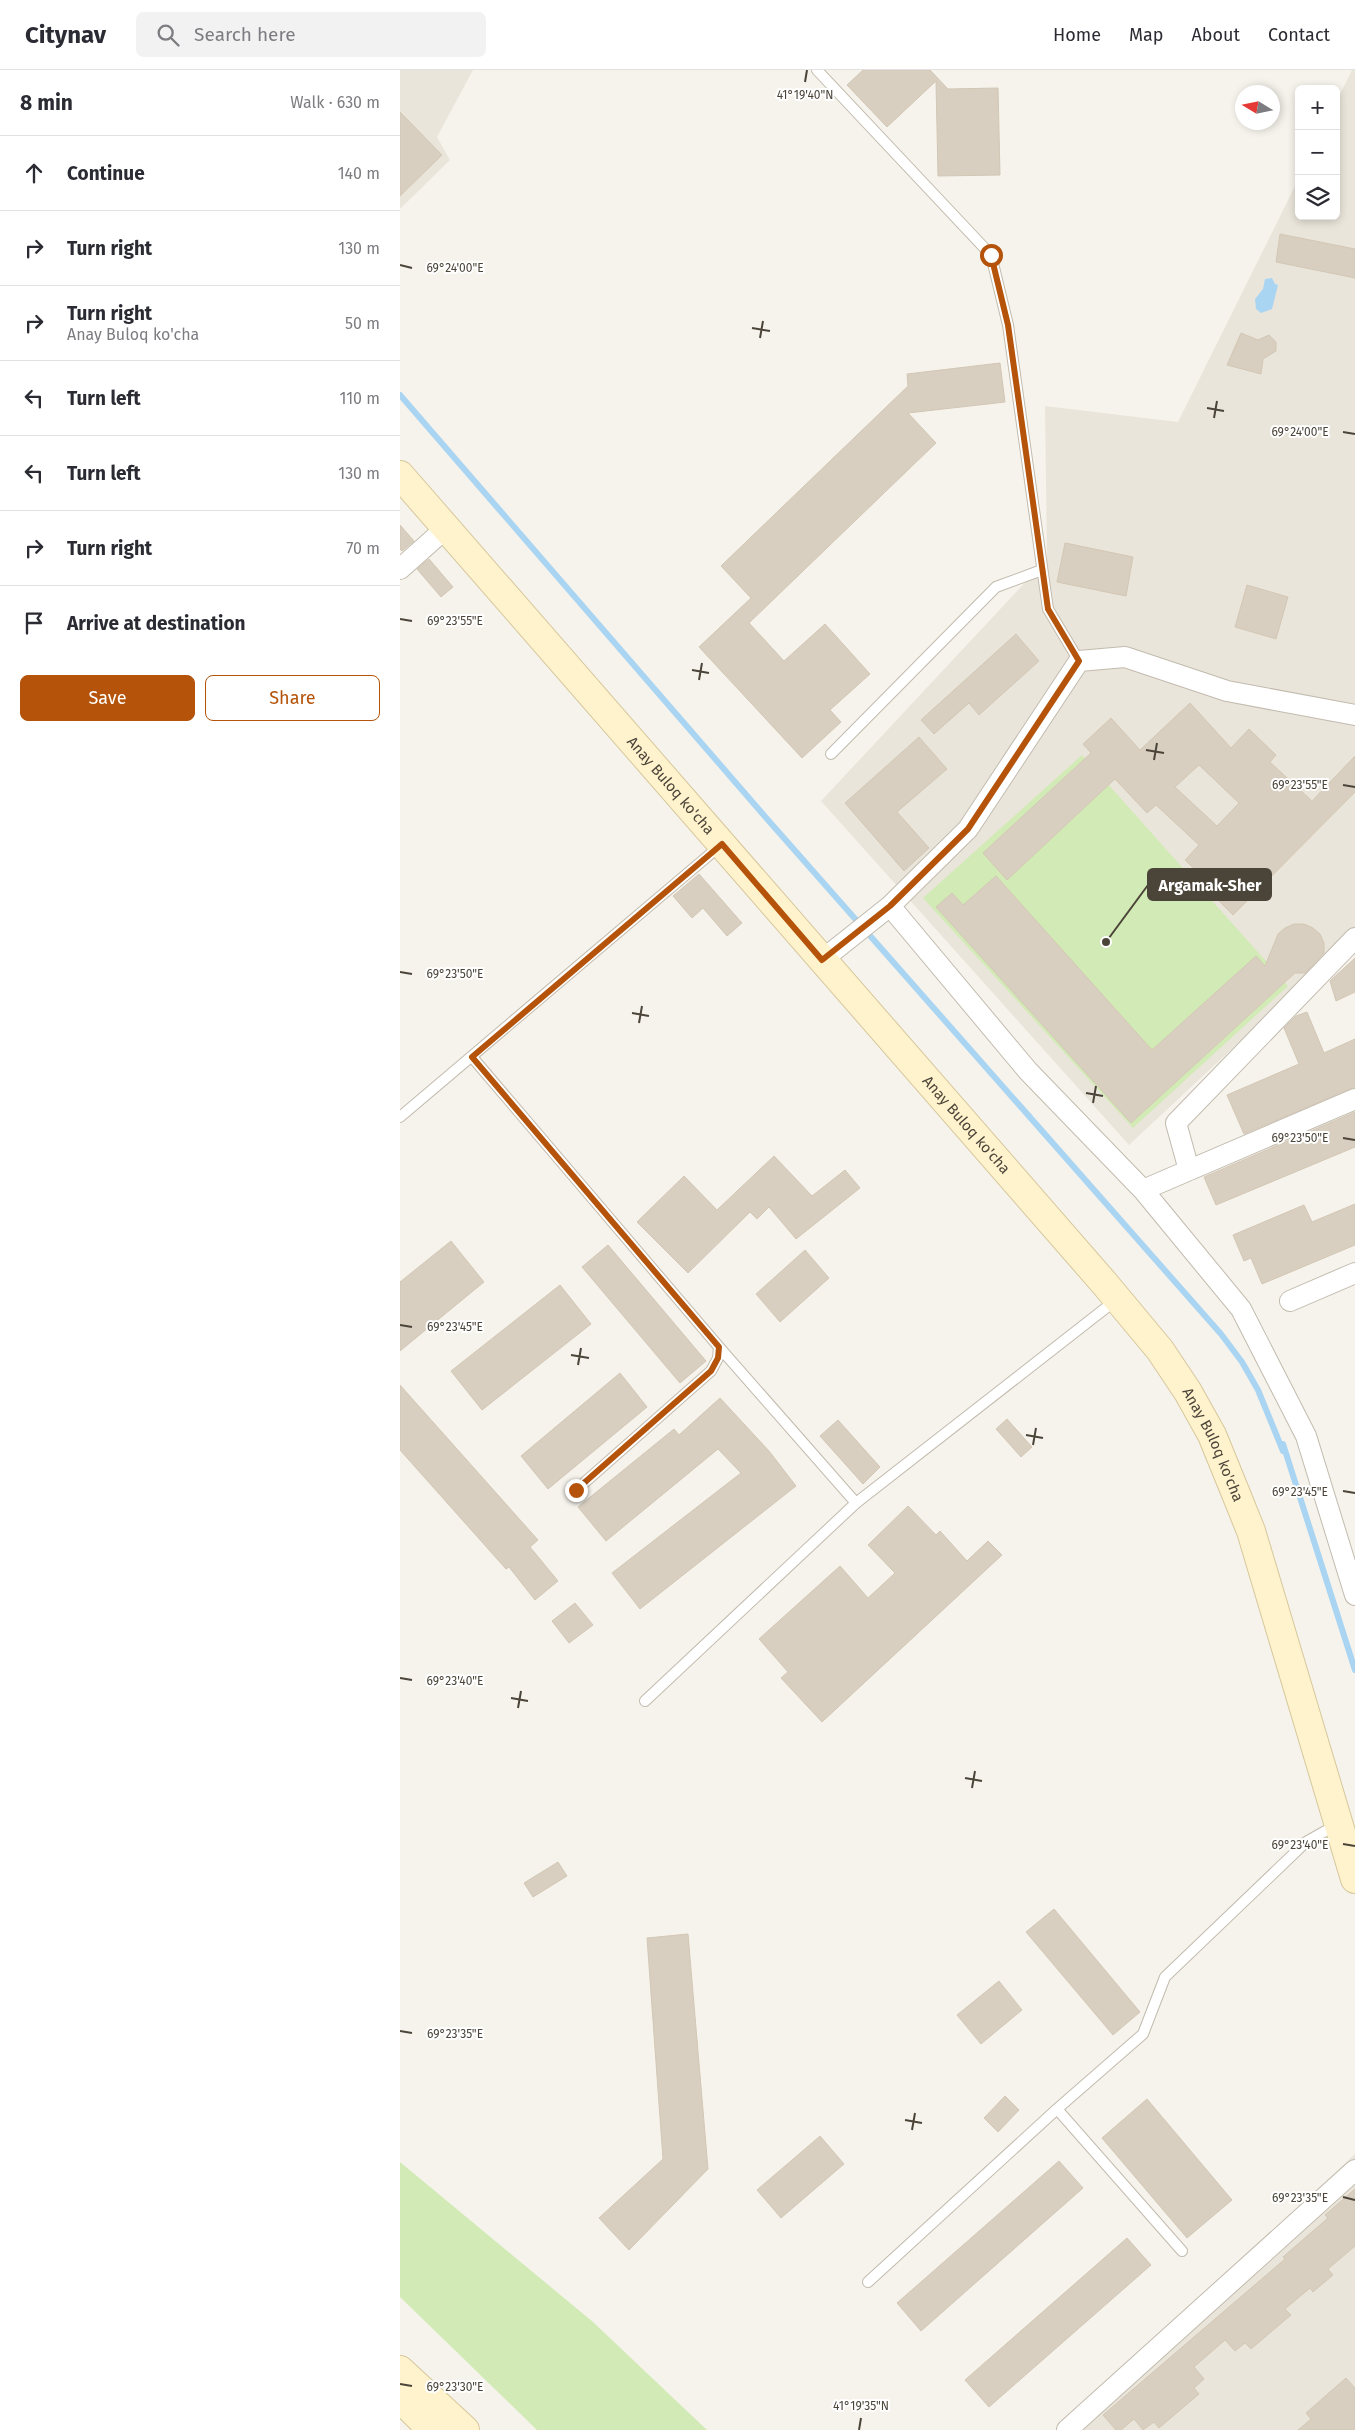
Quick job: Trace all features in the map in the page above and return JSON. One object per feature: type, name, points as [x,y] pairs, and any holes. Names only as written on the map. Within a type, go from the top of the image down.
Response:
[{"type":"main road","name":"Anay Buloq ko'cha","points":[[400,475],[1118,1299],[1160,1350],[1212,1435],[1251,1531],[1355,1880]]},
{"type":"main road","points":[[400,2370],[464,2430]]},
{"type":"main road","points":[[400,2398],[432,2430]]},
{"type":"street","points":[[400,569],[446,528]]},
{"type":"street","points":[[822,960],[890,906],[968,829],[1079,661],[1125,657],[1227,692],[1355,715]]},
{"type":"street","points":[[890,906],[1028,1071],[1142,1190],[1240,1309],[1306,1436],[1355,1596]]},
{"type":"street","points":[[1189,1170],[1176,1123],[1355,938]]},
{"type":"street","points":[[1142,1190],[1355,1099]]},
{"type":"street","points":[[1290,1301],[1355,1273]]},
{"type":"street","points":[[1080,2426],[1355,2170]]},
{"type":"lane","points":[[817,70],[991,255],[1008,325],[1048,609],[1079,661]]},
{"type":"lane","points":[[831,754],[996,587],[1042,570]]},
{"type":"lane","points":[[400,1117],[722,844]]},
{"type":"lane","points":[[472,1057],[719,1347],[856,1503]]},
{"type":"lane","points":[[645,1700],[856,1503],[1118,1299]]},
{"type":"lane","points":[[576,1490],[711,1371],[718,1358],[719,1347]]},
{"type":"lane","points":[[868,2282],[1057,2109],[1143,2034],[1165,1977],[1306,1842],[1338,1824]]},
{"type":"lane","points":[[1057,2109],[1182,2251]]},
{"type":"shaded area","points":[[400,70],[473,70],[437,137],[450,160],[400,209]]},
{"type":"shaded area","points":[[1352,70],[1355,70],[1355,929],[1325,962],[1129,1145],[821,801],[1047,559],[1045,406],[1178,422],[1295,186],[1295,220],[1340,220],[1340,94]]},
{"type":"shaded area","points":[[1355,2154],[1355,2430],[1057,2430]]},
{"type":"green space","points":[[1082,755],[1288,986],[1133,1128],[923,898]]},
{"type":"green space","points":[[400,2162],[593,2322],[707,2430],[537,2430],[400,2297]]},
{"type":"water","points":[[1272,278],[1275,284],[1278,285],[1272,309],[1261,313],[1256,309],[1255,299],[1263,289],[1265,279]]},
{"type":"building","points":[[863,70],[930,70],[948,89],[998,88],[1000,175],[938,176],[936,81],[887,127],[847,85]]},
{"type":"building","points":[[400,112],[442,155],[400,196]]},
{"type":"building","points":[[1280,234],[1355,249],[1355,278],[1276,262]]},
{"type":"building","points":[[1241,333],[1258,340],[1269,335],[1276,342],[1276,351],[1263,359],[1261,374],[1227,365]]},
{"type":"building","points":[[1000,363],[1005,402],[908,413],[936,443],[749,623],[784,661],[825,624],[870,674],[830,710],[841,722],[802,758],[699,647],[751,598],[721,566],[908,386],[907,374]]},
{"type":"building","points":[[400,525],[414,541],[402,551],[400,549]]},
{"type":"building","points":[[1065,543],[1133,557],[1126,596],[1057,582]]},
{"type":"building","points":[[429,559],[453,587],[441,597],[417,569]]},
{"type":"building","points":[[1247,585],[1288,597],[1276,639],[1235,627]]},
{"type":"building","points":[[1016,634],[1039,661],[979,715],[969,703],[934,734],[921,720]]},
{"type":"building","points":[[1190,703],[1231,748],[1249,729],[1276,755],[1270,762],[1312,801],[1355,756],[1355,792],[1233,915],[1216,898],[1220,894],[1185,860],[1199,845],[1156,805],[1147,813],[1115,779],[1007,880],[983,853],[1091,753],[1083,744],[1111,718],[1140,750]],"holes":[[[1199,765],[1239,803],[1217,826],[1175,787]]]},
{"type":"building","points":[[919,737],[947,769],[897,812],[929,848],[904,871],[845,803]]},
{"type":"building","points":[[699,874],[742,923],[727,936],[703,908],[692,918],[673,896]]},
{"type":"building","points":[[996,876],[1152,1050],[1256,956],[1265,966],[1278,934],[1285,928],[1294,924],[1304,924],[1313,928],[1320,934],[1324,943],[1324,953],[1305,973],[1295,973],[1131,1123],[936,907],[952,893],[963,905]]},
{"type":"building","points":[[1355,958],[1355,992],[1336,1001],[1330,981]]},
{"type":"building","points":[[1307,1012],[1324,1053],[1355,1039],[1355,1087],[1244,1134],[1227,1095],[1299,1064],[1284,1028],[1296,1016]]},
{"type":"building","points":[[1355,1112],[1355,1147],[1216,1205],[1204,1177]]},
{"type":"building","points":[[774,1156],[812,1196],[845,1170],[860,1188],[796,1239],[769,1207],[757,1219],[750,1212],[688,1273],[637,1222],[684,1176],[717,1210]]},
{"type":"building","points":[[1355,1204],[1355,1245],[1262,1284],[1251,1258],[1244,1261],[1233,1235],[1304,1205],[1312,1222]]},
{"type":"building","points":[[451,1241],[484,1282],[400,1351],[400,1282]]},
{"type":"building","points":[[608,1245],[706,1361],[680,1383],[582,1267]]},
{"type":"building","points":[[805,1250],[829,1278],[780,1322],[756,1294]]},
{"type":"building","points":[[560,1285],[591,1324],[482,1410],[451,1371]]},
{"type":"building","points":[[620,1373],[647,1407],[548,1489],[521,1456]]},
{"type":"building","points":[[400,1385],[538,1540],[530,1547],[558,1581],[535,1600],[509,1567],[506,1569],[400,1450]]},
{"type":"building","points":[[720,1398],[769,1451],[796,1486],[640,1609],[612,1573],[741,1473],[718,1449],[606,1541],[578,1507],[674,1429],[679,1435]]},
{"type":"building","points":[[1007,1419],[1032,1447],[1021,1457],[996,1429]]},
{"type":"building","points":[[838,1420],[880,1467],[863,1484],[820,1436]]},
{"type":"building","points":[[908,1506],[936,1535],[940,1531],[967,1561],[988,1541],[1002,1555],[822,1722],[781,1678],[788,1672],[759,1639],[840,1566],[868,1598],[895,1573],[868,1545]]},
{"type":"building","points":[[575,1603],[593,1625],[569,1643],[552,1621]]},
{"type":"building","points":[[558,1862],[567,1876],[533,1897],[524,1883]]},
{"type":"building","points":[[1054,1909],[1140,2012],[1113,2035],[1026,1932]]},
{"type":"building","points":[[688,1934],[708,2169],[629,2250],[599,2218],[663,2159],[647,1938]]},
{"type":"building","points":[[999,1981],[1022,2010],[981,2044],[957,2015]]},
{"type":"building","points":[[1005,2096],[1019,2110],[998,2132],[984,2118]]},
{"type":"building","points":[[1147,2099],[1232,2200],[1187,2238],[1102,2138]]},
{"type":"building","points":[[820,2136],[844,2164],[781,2218],[757,2190]]},
{"type":"building","points":[[1059,2161],[1083,2188],[921,2331],[897,2303]]},
{"type":"building","points":[[1355,2189],[1355,2246],[1328,2269],[1333,2275],[1313,2292],[1310,2288],[1285,2309],[1291,2315],[1251,2349],[1245,2343],[1235,2351],[1225,2340],[1194,2367],[1204,2379],[1194,2388],[1199,2394],[1159,2428],[1154,2422],[1143,2430],[1134,2419],[1121,2430],[1116,2430],[1103,2415],[1285,2259],[1283,2257],[1328,2218],[1325,2215]]},
{"type":"building","points":[[1127,2238],[1151,2265],[989,2407],[965,2380]]},
{"type":"building","points":[[1346,2378],[1355,2388],[1355,2430],[1298,2430],[1311,2419],[1306,2413]]},
{"type":"waterway","points":[[400,395],[768,820],[1221,1334],[1242,1362],[1258,1390],[1283,1451],[1283,1444],[1355,1670]]},
{"type":"place","name":"Argamak-Sher","points":[[1106,942]]},
{"type":"route","points":[[576,1490],[711,1371],[718,1358],[719,1347],[472,1057],[722,844],[822,960],[890,906],[968,829],[1079,661],[1048,609],[1008,325],[991,255]]}]
